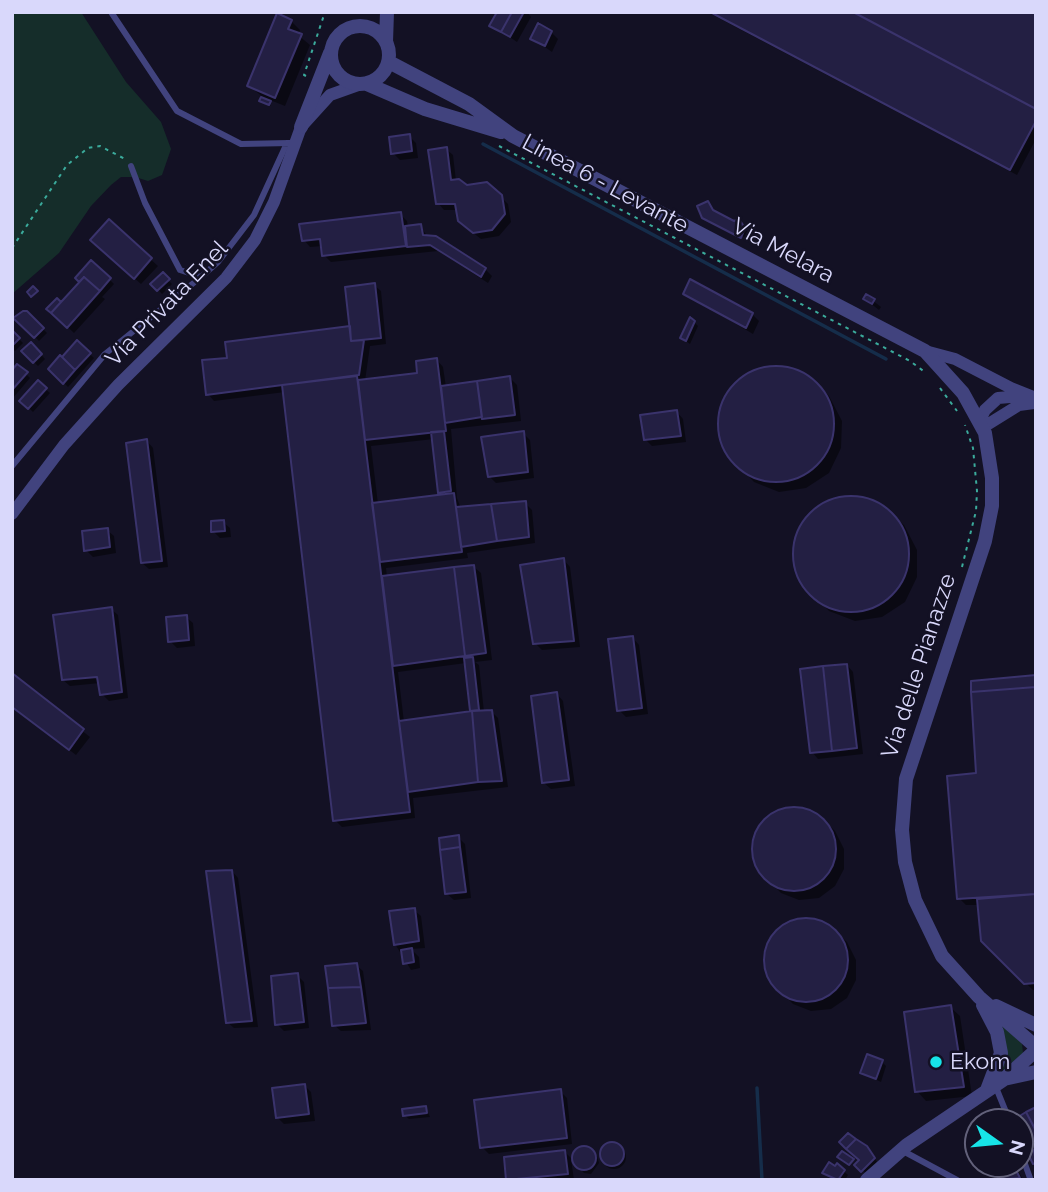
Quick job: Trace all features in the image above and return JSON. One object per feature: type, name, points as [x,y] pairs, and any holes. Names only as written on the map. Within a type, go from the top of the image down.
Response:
[{"type":"street","points":[[348,29],[349,12]]},
{"type":"street","points":[[362,84],[381,76],[389,62],[386,42],[387,12]]},
{"type":"street","points":[[301,127],[340,34],[348,29],[370,28],[386,42]]},
{"type":"street","points":[[331,52],[337,74],[425,109],[513,136]]},
{"type":"street","points":[[389,62],[469,104],[513,136]]},
{"type":"street","name":"Via Privata Enel","points":[[12,514],[64,445],[118,385],[226,278],[256,240],[274,202],[291,143],[301,127],[330,95],[362,84]]},
{"type":"street","name":"Via Melara","points":[[513,136],[925,351],[955,359],[1035,399]]},
{"type":"street","name":"Via delle Pianazze","points":[[867,1180],[901,1150],[995,1085],[1035,1050],[979,998],[942,956],[925,925],[909,881],[902,830],[906,779],[916,742],[985,541],[992,506],[992,478],[981,425],[962,393],[925,351]]},
{"type":"street","points":[[981,425],[1035,399]]},
{"type":"street","name":"Via delle Pianazze","points":[[979,998],[1036,1025]]},
{"type":"street","name":"Via delle Pianazze","points":[[979,998],[997,1032],[1000,1053],[995,1085]]},
{"type":"street","name":"Via delle Pianazze","points":[[995,1085],[1036,1072]]},
{"type":"lane","points":[[12,466],[105,354],[218,262],[254,215],[291,143],[241,144],[177,111],[111,12]]},
{"type":"lane","points":[[131,166],[145,204],[180,270],[201,277]]},
{"type":"lane","points":[[995,1085],[1004,1108]]},
{"type":"lane","points":[[901,1150],[957,1180]]},
{"type":"path","points":[[318,83],[304,75],[325,12]]},
{"type":"path","name":"Linea 6 - Levante","points":[[493,142],[910,361],[927,374]]},
{"type":"path","points":[[12,248],[67,166],[88,148],[100,146],[120,154],[131,166]]},
{"type":"path","points":[[934,382],[964,420],[973,448],[976,511],[958,579]]},
{"type":"green space","points":[[12,12],[81,12],[126,82],[161,122],[171,149],[162,175],[148,181],[121,177],[111,185],[91,206],[59,253],[12,294]]},
{"type":"green space","points":[[1001,1024],[1022,1044],[1023,1053],[999,1074]]},
{"type":"building","points":[[497,12],[512,12],[501,32],[489,26]]},
{"type":"building","points":[[512,12],[524,12],[510,37],[501,32]]},
{"type":"building","points":[[710,12],[853,12],[1036,109],[1036,121],[1010,170]]},
{"type":"building","points":[[853,12],[1036,12],[1036,109]]},
{"type":"building","points":[[277,13],[292,20],[288,29],[302,34],[275,98],[247,86]]},
{"type":"building","points":[[538,23],[552,31],[545,46],[530,39]]},
{"type":"building","points":[[261,97],[271,101],[269,105],[259,101]]},
{"type":"building","points":[[410,134],[412,151],[391,154],[389,137]]},
{"type":"building","points":[[447,147],[451,180],[459,179],[467,185],[487,182],[502,195],[505,214],[492,230],[473,233],[458,221],[455,204],[436,204],[428,150]]},
{"type":"building","points":[[708,201],[713,210],[734,221],[739,219],[745,228],[741,238],[702,218],[697,206]]},
{"type":"building","points":[[401,212],[406,246],[322,256],[320,239],[302,241],[299,224]]},
{"type":"building","points":[[109,219],[152,258],[134,279],[90,240]]},
{"type":"building","points":[[421,224],[423,235],[436,236],[486,268],[481,277],[430,245],[407,247],[405,226]]},
{"type":"building","points":[[91,260],[111,278],[100,291],[84,277],[79,282],[75,278]]},
{"type":"building","points":[[163,272],[170,279],[157,291],[150,284]]},
{"type":"building","points":[[84,277],[100,291],[67,328],[51,313]]},
{"type":"building","points":[[690,279],[753,313],[746,328],[683,294]]},
{"type":"building","points":[[375,283],[381,338],[351,341],[345,287]]},
{"type":"building","points":[[33,286],[38,291],[31,297],[27,292]]},
{"type":"building","points":[[866,294],[875,299],[872,304],[863,299]]},
{"type":"building","points":[[57,298],[61,302],[51,313],[46,309]]},
{"type":"building","points":[[27,311],[44,328],[34,338],[13,318]]},
{"type":"building","points":[[690,317],[695,321],[686,341],[680,338]]},
{"type":"building","points":[[350,326],[351,341],[364,340],[359,375],[206,395],[202,360],[227,358],[225,342]]},
{"type":"building","points":[[12,330],[20,338],[12,346]]},
{"type":"building","points":[[77,340],[91,353],[75,370],[62,357]]},
{"type":"building","points":[[31,342],[42,354],[33,363],[21,351]]},
{"type":"building","points":[[60,355],[75,370],[63,384],[48,369]]},
{"type":"building","points":[[437,358],[446,431],[365,440],[358,380],[417,373],[416,361]]},
{"type":"building","points":[[17,364],[28,372],[12,390],[12,370]]},
{"type":"building","points":[[776,366],[798,371],[817,383],[829,402],[834,424],[829,446],[817,465],[798,477],[776,482],[754,477],[735,465],[723,446],[718,424],[723,402],[735,383],[754,371]]},
{"type":"building","points":[[357,376],[410,812],[333,821],[282,385]]},
{"type":"building","points":[[510,376],[515,415],[482,419],[477,381]]},
{"type":"building","points":[[38,380],[47,388],[28,409],[19,401]]},
{"type":"building","points":[[477,381],[482,417],[445,423],[441,386]]},
{"type":"building","points":[[677,410],[681,436],[644,440],[640,415]]},
{"type":"building","points":[[444,431],[451,491],[438,493],[431,432]]},
{"type":"building","points":[[524,431],[528,472],[488,477],[481,437]]},
{"type":"building","points":[[147,439],[162,561],[141,563],[126,443]]},
{"type":"building","points":[[454,493],[462,552],[380,562],[372,503]]},
{"type":"building","points":[[851,496],[873,501],[892,513],[904,532],[909,554],[904,576],[892,595],[873,607],[851,612],[829,607],[810,595],[798,576],[793,554],[798,532],[810,513],[829,501]]},
{"type":"building","points":[[526,501],[529,537],[497,541],[491,504]]},
{"type":"building","points":[[491,504],[497,541],[461,547],[456,507]]},
{"type":"building","points":[[224,520],[225,531],[211,532],[211,521]]},
{"type":"building","points":[[108,528],[110,547],[84,551],[82,531]]},
{"type":"building","points":[[564,558],[574,641],[533,644],[520,565]]},
{"type":"building","points":[[474,565],[486,653],[465,656],[454,567]]},
{"type":"building","points":[[454,567],[465,656],[393,666],[382,576]]},
{"type":"building","points":[[112,607],[122,692],[100,695],[97,677],[62,680],[53,615]]},
{"type":"building","points":[[187,615],[189,640],[168,642],[166,617]]},
{"type":"building","points":[[633,636],[642,708],[617,711],[608,639]]},
{"type":"building","points":[[473,657],[479,710],[470,711],[464,658]]},
{"type":"building","points":[[847,664],[857,748],[832,751],[823,666]]},
{"type":"building","points":[[823,666],[832,751],[810,753],[800,669]]},
{"type":"building","points":[[12,673],[84,729],[69,750],[12,707]]},
{"type":"building","points":[[1036,675],[1036,687],[971,692],[971,681]]},
{"type":"building","points":[[1036,687],[1036,894],[957,899],[947,776],[976,773],[971,692]]},
{"type":"building","points":[[557,692],[569,780],[542,783],[531,696]]},
{"type":"building","points":[[492,710],[502,781],[478,782],[472,711]]},
{"type":"building","points":[[472,711],[478,782],[408,792],[399,721]]},
{"type":"building","points":[[786,807],[802,807],[818,814],[829,825],[836,841],[833,865],[824,879],[802,891],[786,891],[770,884],[759,873],[752,857],[752,841],[759,825],[770,814]]},
{"type":"building","points":[[459,835],[460,847],[440,850],[439,838]]},
{"type":"building","points":[[460,847],[466,892],[445,894],[440,850]]},
{"type":"building","points":[[232,870],[252,1021],[226,1023],[206,871]]},
{"type":"building","points":[[1036,894],[1036,983],[1024,984],[981,941],[977,899]]},
{"type":"building","points":[[415,908],[419,941],[394,945],[389,911]]},
{"type":"building","points":[[798,918],[814,918],[830,925],[841,936],[848,952],[845,976],[836,990],[814,1002],[798,1002],[782,995],[771,984],[764,968],[764,952],[771,936],[782,925]]},
{"type":"building","points":[[412,948],[414,962],[403,964],[401,950]]},
{"type":"building","points":[[357,963],[361,987],[328,988],[325,966]]},
{"type":"building","points":[[298,973],[304,1022],[275,1025],[271,976]]},
{"type":"building","points":[[361,987],[366,1023],[332,1026],[328,988]]},
{"type":"building","name":"Ekom","points":[[951,1005],[964,1087],[915,1092],[904,1012]]},
{"type":"building","points":[[867,1054],[883,1060],[876,1079],[860,1073]]},
{"type":"building","points":[[305,1084],[309,1114],[276,1118],[272,1088]]},
{"type":"building","points":[[561,1089],[567,1138],[480,1148],[474,1100]]},
{"type":"building","points":[[426,1106],[427,1113],[403,1116],[402,1109]]},
{"type":"building","points":[[1036,1107],[1034,1127],[1034,1108]]},
{"type":"building","points":[[848,1133],[856,1139],[846,1149],[839,1142]]},
{"type":"building","points":[[856,1139],[867,1146],[875,1158],[861,1172],[854,1165],[859,1160],[846,1149]]},
{"type":"building","points":[[612,1142],[620,1146],[624,1154],[620,1162],[612,1166],[604,1162],[600,1154],[604,1146]]},
{"type":"building","points":[[584,1146],[595,1153],[596,1158],[589,1169],[584,1170],[573,1163],[572,1158],[579,1147]]},
{"type":"building","points":[[565,1150],[568,1174],[506,1180],[504,1157]]},
{"type":"building","points":[[842,1151],[854,1159],[849,1165],[837,1157]]},
{"type":"building","points":[[829,1162],[835,1166],[837,1163],[845,1170],[838,1180],[822,1173]]},
{"type":"waterway","points":[[483,144],[886,359]]},
{"type":"waterway","points":[[757,1088],[762,1180]]},
{"type":"place","name":"Ekom","points":[[936,1062]]}]
